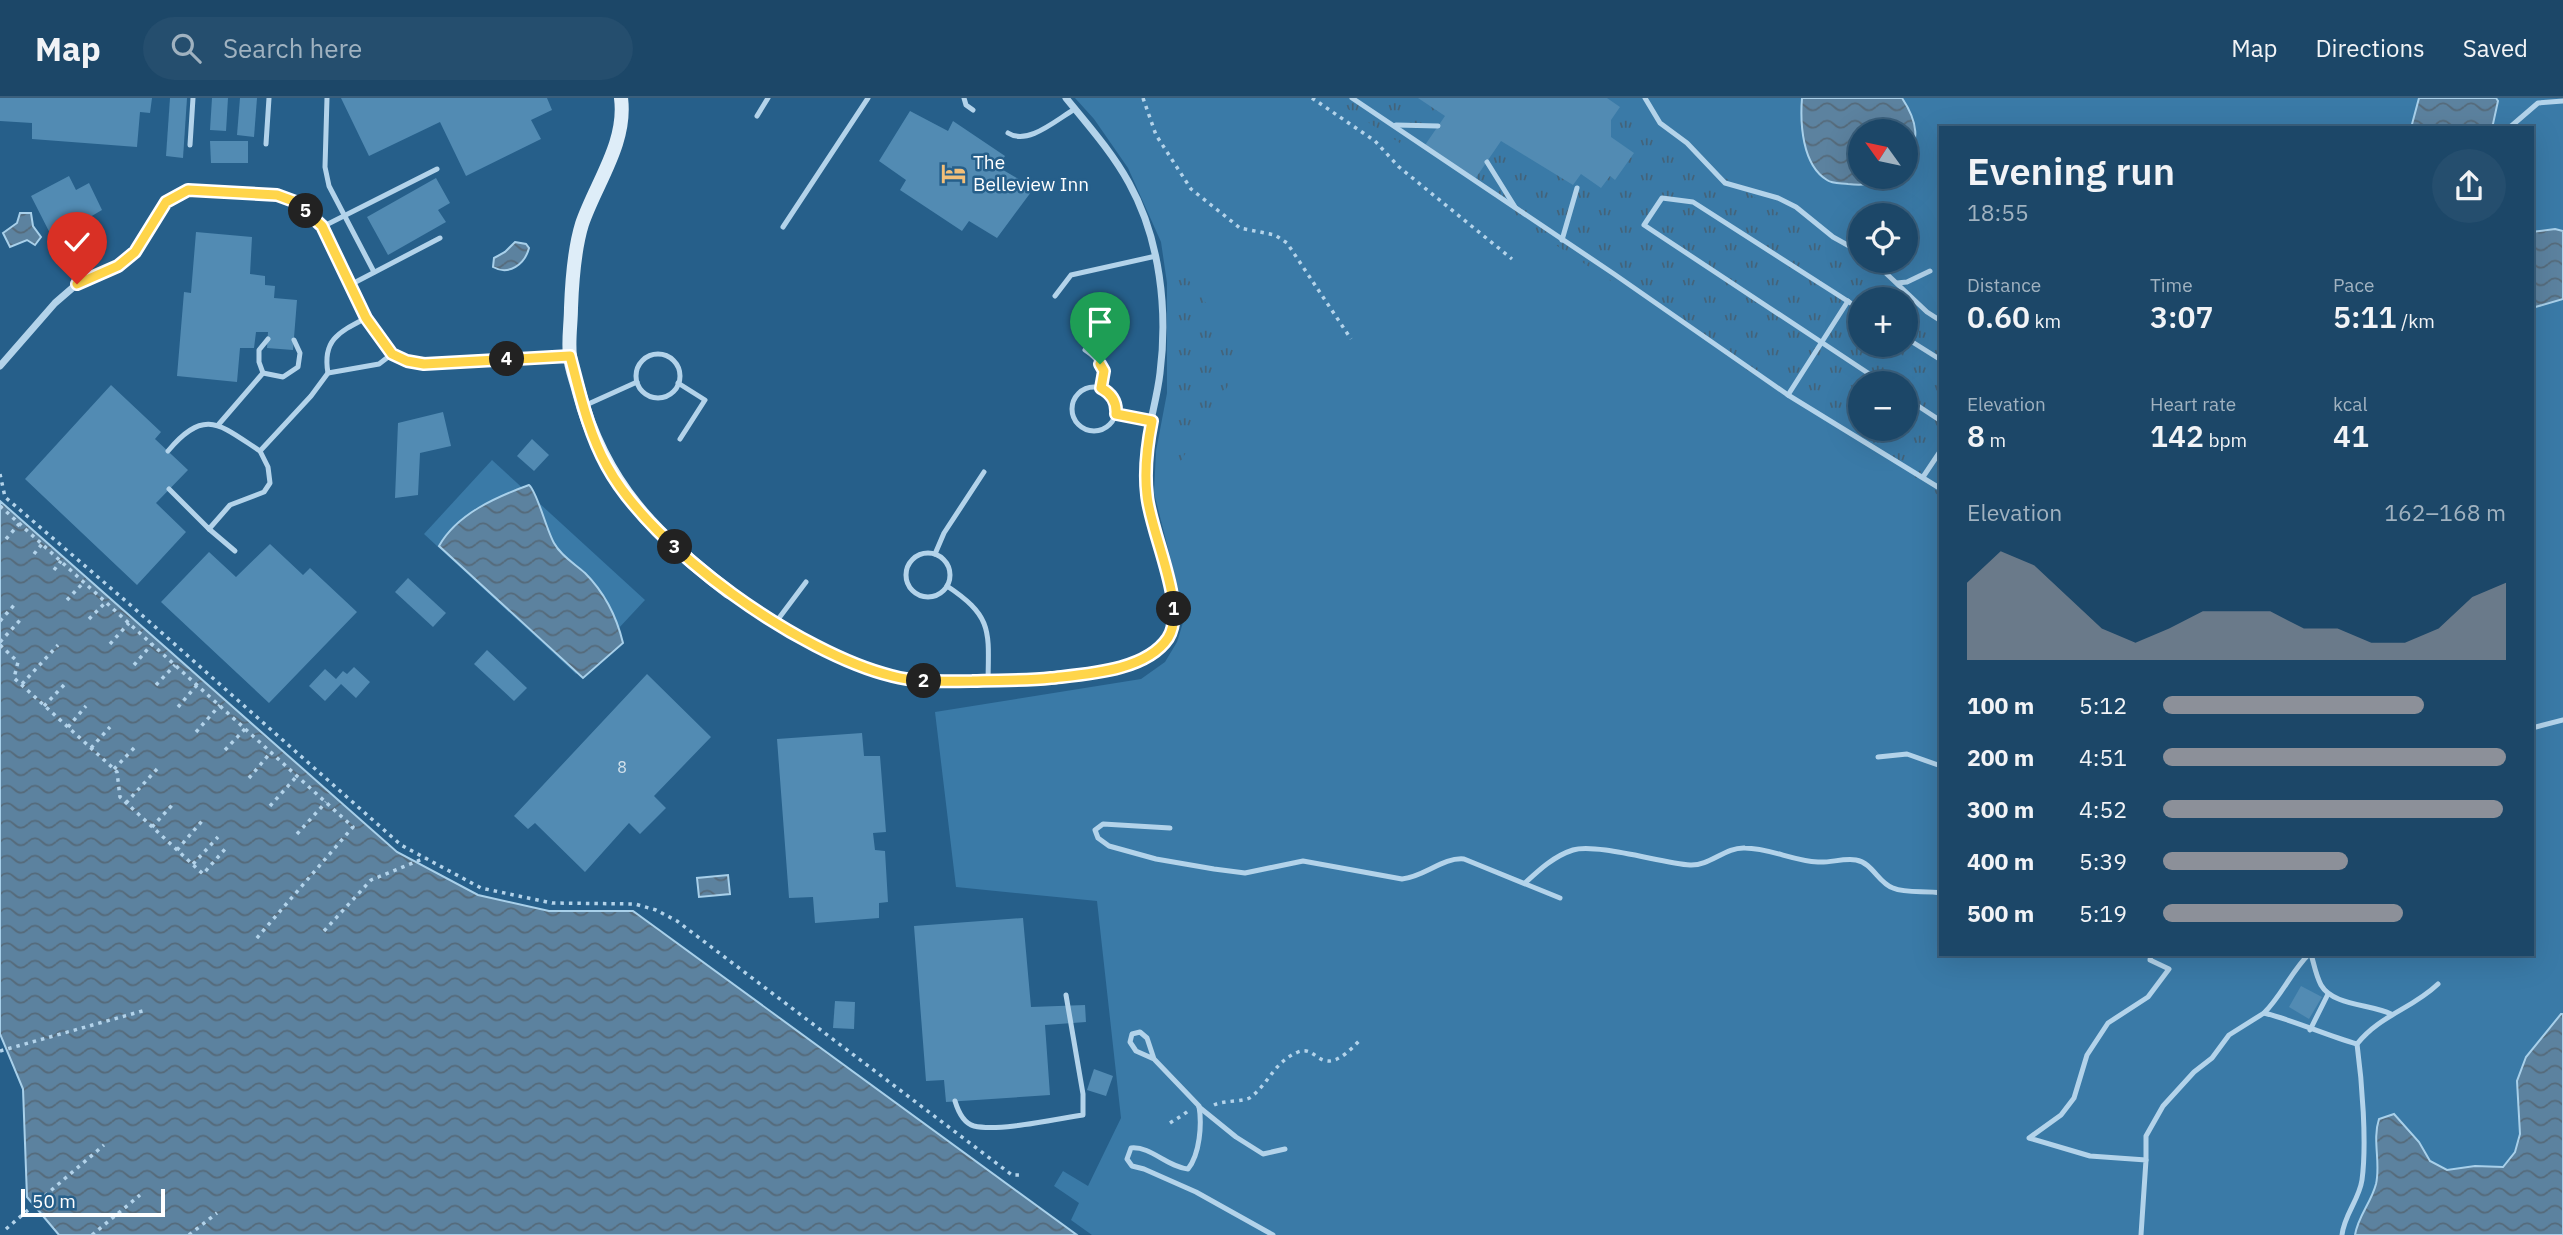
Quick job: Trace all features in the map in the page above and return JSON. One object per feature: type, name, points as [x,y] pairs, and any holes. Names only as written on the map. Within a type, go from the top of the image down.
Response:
[{"type":"street","points":[[621,98],[623,111],[613,154],[582,225],[572,281],[570,356],[583,406],[607,466],[633,504],[668,541],[729,592],[825,649],[893,677],[928,681],[1034,680],[1085,675],[1134,664],[1154,654],[1169,637],[1175,618],[1172,592],[1147,496],[1146,452],[1160,372],[1163,311],[1156,256],[1145,218],[1129,183],[1106,148],[1066,98]]},
{"type":"street","points":[[0,366],[55,303],[77,284],[118,266],[135,252],[166,202],[188,190],[277,195],[296,202],[322,226],[366,318],[392,354],[407,361],[424,364],[570,356]]},
{"type":"lane","points":[[190,145],[193,98]]},
{"type":"lane","points":[[266,144],[269,98]]},
{"type":"lane","points":[[327,98],[325,167],[329,186],[374,272]]},
{"type":"lane","points":[[757,116],[768,98]]},
{"type":"lane","points":[[783,227],[868,98]]},
{"type":"lane","points":[[964,98],[966,105],[974,110]]},
{"type":"lane","points":[[1352,98],[1788,395],[1939,488]]},
{"type":"lane","points":[[1645,98],[1660,123],[1687,143],[1726,183],[1787,203],[1833,237],[1848,244]]},
{"type":"lane","points":[[2511,126],[2538,103],[2563,100]]},
{"type":"lane","points":[[1008,133],[1028,137],[1075,109]]},
{"type":"lane","points":[[1393,125],[1438,126]]},
{"type":"lane","points":[[1487,162],[1516,209]]},
{"type":"lane","points":[[322,226],[437,169]]},
{"type":"lane","points":[[1562,240],[1577,188]]},
{"type":"lane","points":[[1788,395],[1820,343],[1848,301],[1693,202],[1662,198],[1644,225],[1820,343],[1864,371]]},
{"type":"lane","points":[[350,285],[440,238]]},
{"type":"lane","points":[[1055,296],[1071,275],[1156,256]]},
{"type":"lane","points":[[1897,283],[1907,282],[1930,271]]},
{"type":"lane","points":[[1886,273],[1939,319]]},
{"type":"lane","points":[[328,373],[326,358],[331,342],[341,331],[366,318]]},
{"type":"lane","points":[[263,373],[259,350],[268,339]]},
{"type":"lane","points":[[263,373],[283,377],[298,367],[300,354],[294,340]]},
{"type":"lane","points":[[1918,346],[1939,359]]},
{"type":"lane","points":[[1085,350],[1104,371],[1101,388]]},
{"type":"lane","points":[[260,452],[311,396],[328,373],[379,364],[392,354]]},
{"type":"lane","points":[[656,355],[663,355],[675,363],[679,370],[678,383],[670,394],[657,398],[644,393],[637,382],[636,374],[642,361],[656,355]]},
{"type":"lane","points":[[219,424],[263,373]]},
{"type":"lane","points":[[583,406],[637,382]]},
{"type":"lane","points":[[678,383],[705,400],[680,439]]},
{"type":"lane","points":[[1101,388],[1112,395],[1116,414],[1108,426],[1096,431],[1082,428],[1073,417],[1073,403],[1081,391],[1101,388]]},
{"type":"lane","points":[[1918,406],[1939,420]]},
{"type":"lane","points":[[1116,414],[1152,421]]},
{"type":"lane","points":[[169,451],[181,437],[202,424],[219,424],[260,452],[268,467],[270,482],[264,492],[230,505],[209,529]]},
{"type":"lane","points":[[1923,477],[1939,453]]},
{"type":"lane","points":[[935,554],[944,533],[984,472]]},
{"type":"lane","points":[[169,489],[234,551]]},
{"type":"lane","points":[[920,554],[935,554],[949,567],[950,580],[935,596],[920,596],[909,586],[909,564],[920,554]]},
{"type":"lane","points":[[776,622],[806,582]]},
{"type":"lane","points":[[947,586],[968,600],[983,616],[988,638],[988,680]]},
{"type":"lane","points":[[2534,727],[2563,720]]},
{"type":"lane","points":[[1878,757],[1907,754],[1939,765]]},
{"type":"lane","points":[[1170,828],[1103,824],[1095,830],[1098,838],[1109,846],[1156,859],[1245,873],[1303,861],[1402,879],[1413,878],[1455,858],[1464,859],[1560,898]]},
{"type":"lane","points":[[1525,883],[1549,862],[1576,849],[1692,865],[1734,849],[1747,847],[1817,862],[1857,860],[1875,871],[1886,884],[1895,889],[1939,892]]},
{"type":"lane","points":[[2146,1160],[2090,1156],[2029,1138],[2061,1115],[2074,1098],[2087,1055],[2108,1023],[2148,997],[2169,969],[2150,960],[2151,956]]},
{"type":"lane","points":[[2141,1235],[2146,1136],[2163,1106],[2194,1072],[2212,1058],[2229,1035],[2264,1013],[2283,992],[2289,978],[2308,956]]},
{"type":"lane","points":[[2311,956],[2320,984],[2328,994],[2391,1014]]},
{"type":"lane","points":[[2342,1235],[2343,1225],[2357,1198],[2362,1180],[2362,1110],[2357,1044],[2366,1033],[2391,1014],[2410,1007],[2438,984]]},
{"type":"lane","points":[[2310,1030],[2328,994]]},
{"type":"lane","points":[[955,1101],[960,1115],[972,1126],[996,1127],[1083,1115],[1083,1094],[1066,995]]},
{"type":"lane","points":[[2264,1013],[2289,1019],[2310,1030],[2357,1044]]},
{"type":"lane","points":[[1154,1059],[1147,1038],[1140,1032],[1132,1034],[1130,1042],[1136,1051],[1154,1059],[1199,1106],[1236,1137],[1263,1154],[1285,1149]]},
{"type":"lane","points":[[1199,1106],[1194,1162],[1188,1169],[1177,1168],[1142,1147],[1131,1148],[1127,1159],[1132,1166],[1144,1168],[1196,1192],[1273,1235]]},
{"type":"path","points":[[1143,98],[1156,135],[1191,189],[1240,228],[1275,234],[1287,243],[1351,339]]},
{"type":"path","points":[[1312,98],[1375,141],[1399,167],[1512,259]]},
{"type":"path","points":[[0,474],[5,497],[401,845],[481,888],[552,903],[635,904],[677,921],[1012,1175],[1022,1175]]},
{"type":"path","points":[[0,506],[353,827],[256,939]]},
{"type":"path","points":[[6,539],[20,523]]},
{"type":"path","points":[[34,554],[43,544]]},
{"type":"path","points":[[54,570],[61,561]]},
{"type":"path","points":[[67,600],[84,582]]},
{"type":"path","points":[[89,619],[106,601]]},
{"type":"path","points":[[0,621],[16,603]]},
{"type":"path","points":[[23,617],[0,644],[18,662],[13,678],[117,772],[120,797],[203,874],[226,848]]},
{"type":"path","points":[[110,644],[129,623]]},
{"type":"path","points":[[134,665],[152,644]]},
{"type":"path","points":[[22,685],[58,645]]},
{"type":"path","points":[[156,685],[175,665]]},
{"type":"path","points":[[44,706],[64,685]]},
{"type":"path","points":[[178,708],[197,685]]},
{"type":"path","points":[[196,732],[220,705]]},
{"type":"path","points":[[68,727],[86,706]]},
{"type":"path","points":[[91,748],[110,727]]},
{"type":"path","points":[[225,750],[245,729]]},
{"type":"path","points":[[114,769],[136,746]]},
{"type":"path","points":[[249,778],[271,752]]},
{"type":"path","points":[[126,803],[157,769]]},
{"type":"path","points":[[270,806],[297,776]]},
{"type":"path","points":[[297,834],[326,802]]},
{"type":"path","points":[[152,827],[174,803]]},
{"type":"path","points":[[177,850],[202,821]]},
{"type":"path","points":[[192,864],[218,837]]},
{"type":"path","points":[[324,931],[371,880],[426,858]]},
{"type":"path","points":[[0,1051],[146,1010]]},
{"type":"path","points":[[1212,1105],[1250,1098],[1266,1082],[1276,1065],[1298,1052],[1305,1051],[1327,1062],[1333,1062],[1348,1054],[1359,1041]]},
{"type":"path","points":[[1170,1123],[1190,1110]]},
{"type":"path","points":[[6,1229],[104,1145]]},
{"type":"path","points":[[92,1235],[140,1195]]},
{"type":"path","points":[[189,1235],[217,1213]]},
{"type":"green space","points":[[1075,98],[2563,98],[2563,1235],[1092,1235],[1071,1220],[1079,1203],[1054,1186],[1063,1171],[1088,1186],[1121,1118],[1097,901],[956,887],[935,712],[1141,679],[1165,662],[1177,642],[1185,616],[1154,493],[1156,451],[1167,393],[1167,283],[1161,242],[1128,168],[1094,119]]},
{"type":"green space","points":[[1331,98],[1604,98],[1848,259],[1848,273],[1870,273],[1891,287],[1848,287],[1848,357],[1918,357],[1918,305],[1939,319],[1939,496],[1855,441],[1918,441],[1918,371],[1848,371],[1848,436]]},
{"type":"green space","points":[[1171,257],[1231,336],[1241,365],[1172,475],[1173,312]]},
{"type":"green space","points":[[492,460],[645,600],[576,674],[424,534]]},
{"type":"water","points":[[1802,98],[1902,98],[1912,119],[1848,119],[1848,184],[1827,180],[1812,164],[1804,143]]},
{"type":"water","points":[[2419,98],[2496,98],[2498,101],[2493,124],[2490,126],[2412,126]]},
{"type":"water","points":[[20,213],[31,213],[33,226],[41,237],[35,245],[27,240],[10,247],[3,233],[17,223]]},
{"type":"water","points":[[2555,229],[2563,231],[2563,299],[2534,307],[2534,232]]},
{"type":"water","points":[[515,242],[526,244],[529,248],[524,259],[510,269],[493,267],[494,258]]},
{"type":"water","points":[[529,485],[554,543],[598,588],[609,606],[623,643],[583,678],[439,546],[456,525],[478,508]]},
{"type":"water","points":[[0,501],[397,852],[478,895],[549,911],[633,911],[1077,1235],[59,1235],[27,1197],[23,1089],[0,1034]]},
{"type":"water","points":[[728,875],[730,894],[699,897],[697,878]]},
{"type":"water","points":[[2561,1014],[2563,1235],[2355,1235],[2376,1184],[2376,1135],[2379,1119],[2394,1114],[2419,1142],[2430,1161],[2447,1170],[2475,1166],[2503,1167],[2515,1152],[2520,1134],[2517,1081],[2526,1057]]},
{"type":"building","points":[[0,98],[152,98],[150,113],[140,112],[137,147],[32,139],[32,123],[0,121]]},
{"type":"building","points":[[170,98],[187,98],[183,158],[166,156]]},
{"type":"building","points":[[212,98],[228,98],[226,131],[210,130]]},
{"type":"building","points":[[240,98],[257,98],[254,137],[237,135]]},
{"type":"building","points":[[341,98],[547,98],[552,110],[531,120],[541,139],[466,176],[440,122],[369,156]]},
{"type":"building","points":[[1418,98],[1607,98],[1620,107],[1611,120],[1611,137],[1634,153],[1615,180],[1610,176],[1601,188],[1581,174],[1573,185],[1501,141],[1475,179],[1425,145],[1445,116]]},
{"type":"building","name":"The Belleview Inn","points":[[910,111],[948,131],[953,121],[1005,156],[998,167],[1034,188],[997,238],[969,221],[962,231],[900,190],[906,180],[879,161]]},
{"type":"building","points":[[210,141],[248,141],[248,163],[211,163]]},
{"type":"building","points":[[69,176],[76,190],[89,183],[102,210],[90,217],[96,230],[58,249],[31,196]]},
{"type":"building","points":[[436,178],[450,203],[438,210],[446,222],[388,255],[367,217]]},
{"type":"building","points":[[196,232],[252,237],[250,274],[265,276],[265,285],[275,286],[274,298],[297,300],[293,350],[267,348],[268,332],[256,332],[254,348],[240,348],[237,382],[177,376],[184,292],[191,293]]},
{"type":"building","points":[[111,385],[161,432],[155,439],[188,470],[156,503],[186,532],[137,585],[25,479]]},
{"type":"building","points":[[443,412],[451,446],[420,453],[418,495],[395,498],[398,423]]},
{"type":"building","points":[[532,439],[549,455],[534,471],[517,456]]},
{"type":"building","points":[[270,544],[303,575],[310,568],[357,612],[269,703],[161,602],[209,552],[236,577]]},
{"type":"building","points":[[408,578],[446,613],[433,627],[395,592]]},
{"type":"building","points":[[487,650],[527,688],[514,701],[474,664]]},
{"type":"building","points":[[354,667],[370,682],[356,698],[341,684],[325,701],[309,686],[325,669],[336,679],[343,671],[347,674]]},
{"type":"building","points":[[647,674],[711,737],[654,796],[666,808],[640,834],[629,823],[585,872],[535,823],[528,829],[514,816]]},
{"type":"building","points":[[862,733],[864,756],[880,756],[886,832],[873,833],[875,850],[885,851],[888,902],[879,903],[879,918],[815,923],[813,897],[789,898],[777,739]]},
{"type":"building","points":[[1023,918],[1031,1007],[1085,1005],[1086,1022],[1045,1025],[1050,1095],[946,1102],[944,1080],[926,1081],[914,926]]},
{"type":"building","points":[[2301,986],[2322,997],[2309,1019],[2289,1007]]},
{"type":"building","points":[[835,1001],[855,1002],[854,1029],[833,1028]]},
{"type":"building","points":[[1094,1069],[1113,1076],[1106,1096],[1087,1090]]},
{"type":"place","name":"The Belleview Inn","points":[[953,173]]},
{"type":"route","points":[[77,284],[118,266],[135,252],[166,202],[188,190],[277,195],[296,202],[322,226],[366,318],[392,354],[407,361],[424,364],[570,356],[586,416],[607,466],[633,504],[668,541],[729,592],[825,649],[893,677],[928,681],[1034,680],[1085,675],[1134,664],[1154,654],[1169,637],[1175,618],[1172,592],[1147,496],[1146,452],[1152,421],[1116,414],[1117,408],[1112,395],[1101,388],[1104,371],[1100,364]]}]
